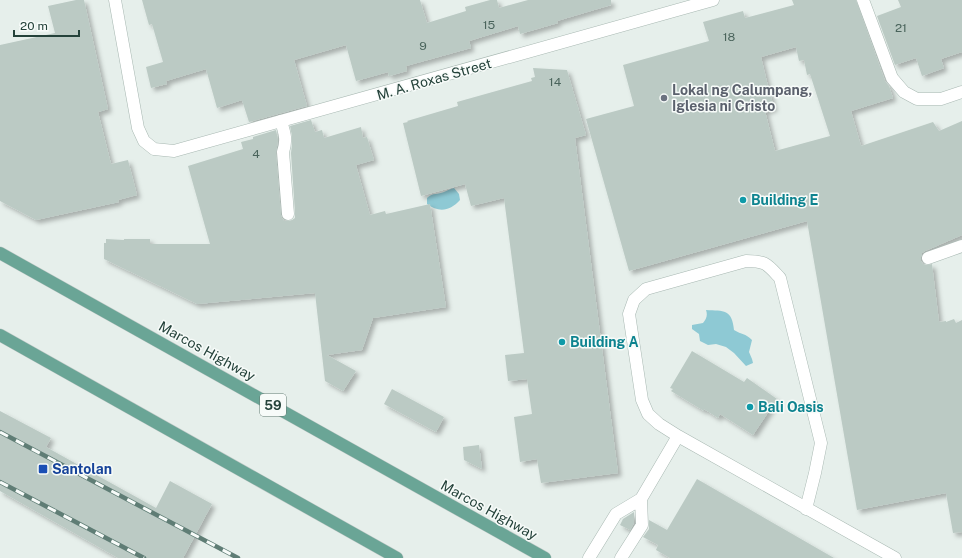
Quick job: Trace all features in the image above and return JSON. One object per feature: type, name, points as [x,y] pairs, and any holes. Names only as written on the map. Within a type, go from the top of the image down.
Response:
[{"type":"main road","name":"Marcos Highway","points":[[0,253],[545,558]]},
{"type":"main road","points":[[0,335],[397,558]]},
{"type":"street","name":"M. A. Roxas Street","points":[[115,0],[138,128],[144,141],[154,149],[174,151],[714,0]]},
{"type":"street","points":[[863,0],[892,78],[904,92],[917,100],[941,99],[962,92]]},
{"type":"street","points":[[281,121],[285,134],[283,152],[288,214]]},
{"type":"street","points":[[928,258],[962,246]]},
{"type":"street","points":[[806,509],[821,443],[780,278],[768,265],[757,261],[746,261],[646,289],[634,300],[630,314],[642,400],[648,414],[659,424],[678,436],[806,509],[895,558]]},
{"type":"street","points":[[589,558],[616,514],[641,499],[678,436]]},
{"type":"street","points":[[622,558],[642,525],[641,499]]},
{"type":"water","points":[[454,188],[459,194],[460,200],[452,207],[440,210],[427,204],[427,198],[429,196]]},
{"type":"water","points":[[706,310],[726,312],[731,318],[734,330],[752,340],[749,352],[753,363],[746,366],[726,347],[716,344],[708,345],[700,341],[699,334],[692,329],[692,325],[703,323],[707,314]]},
{"type":"building","points":[[76,0],[84,0],[108,109],[98,112],[111,164],[128,160],[137,195],[118,200],[119,202],[36,220],[0,201],[0,45],[55,33],[48,6]]},
{"type":"building","points":[[142,0],[420,0],[427,23],[466,11],[465,7],[490,0],[497,0],[499,8],[528,0],[611,0],[611,5],[520,34],[518,26],[469,41],[471,48],[406,66],[407,71],[389,76],[388,72],[356,81],[346,45],[294,60],[307,106],[249,122],[242,100],[217,108],[206,69],[166,81],[167,84],[151,88],[146,67],[163,62],[152,24],[149,25]]},
{"type":"building","points":[[792,0],[856,0],[885,81],[889,86],[893,98],[851,111],[861,146],[933,122],[939,131],[962,121],[962,235],[925,251],[922,253],[921,261],[923,264],[932,264],[939,322],[946,322],[954,319],[956,323],[962,320],[962,532],[953,533],[946,493],[857,510],[807,221],[629,271],[586,119],[634,106],[623,65],[709,41],[703,22],[743,11],[745,18],[794,5]],"holes":[[[796,47],[799,61],[804,60],[807,75],[810,74],[830,136],[775,151],[765,111],[774,108],[761,57]]]},
{"type":"building","points":[[898,0],[962,0],[962,52],[941,59],[944,68],[922,76],[916,58],[895,65],[877,16],[901,7]]},
{"type":"building","points":[[533,68],[567,70],[586,135],[575,138],[618,473],[541,483],[537,459],[520,462],[514,417],[532,414],[527,379],[508,381],[505,355],[524,353],[504,198],[471,206],[465,184],[421,196],[403,123],[458,106],[457,102],[532,81],[531,78],[535,77]]},
{"type":"building","points":[[311,120],[315,132],[322,130],[324,138],[361,127],[363,138],[367,137],[374,160],[356,165],[370,215],[385,211],[386,214],[430,204],[446,307],[373,318],[362,350],[327,355],[356,371],[343,391],[325,381],[315,293],[197,304],[104,259],[104,243],[106,243],[106,239],[150,239],[150,244],[210,244],[188,166],[243,149],[241,142],[276,130],[278,140],[276,153],[281,215],[284,221],[295,218],[291,153],[292,136],[290,126]]},
{"type":"building","points":[[692,351],[744,382],[747,378],[777,399],[753,435],[720,414],[718,418],[671,391],[673,389],[670,388]]},
{"type":"building","points":[[392,389],[444,417],[436,432],[384,404]]},
{"type":"building","name":"Santolan","points":[[0,411],[51,438],[46,447],[156,508],[170,481],[212,504],[183,558],[118,558],[0,491]]},
{"type":"building","points":[[479,445],[482,469],[464,460],[463,447]]},
{"type":"building","points":[[697,479],[834,558],[670,558],[656,550],[658,545],[643,537],[649,529],[649,520],[667,530]]},
{"type":"building","points":[[634,512],[634,523],[630,530],[620,525],[623,519]]},
{"type":"railway","points":[[0,432],[238,558]]},
{"type":"railway","points":[[0,482],[144,558]]},
{"type":"place","name":"Lokal ng Calumpang, Iglesia ni Cristo","points":[[664,98]]},
{"type":"place","name":"Building E","points":[[743,200]]},
{"type":"place","name":"Building A","points":[[562,342]]},
{"type":"place","name":"Bali Oasis","points":[[750,407]]},
{"type":"place","name":"Santolan","points":[[43,469]]}]
